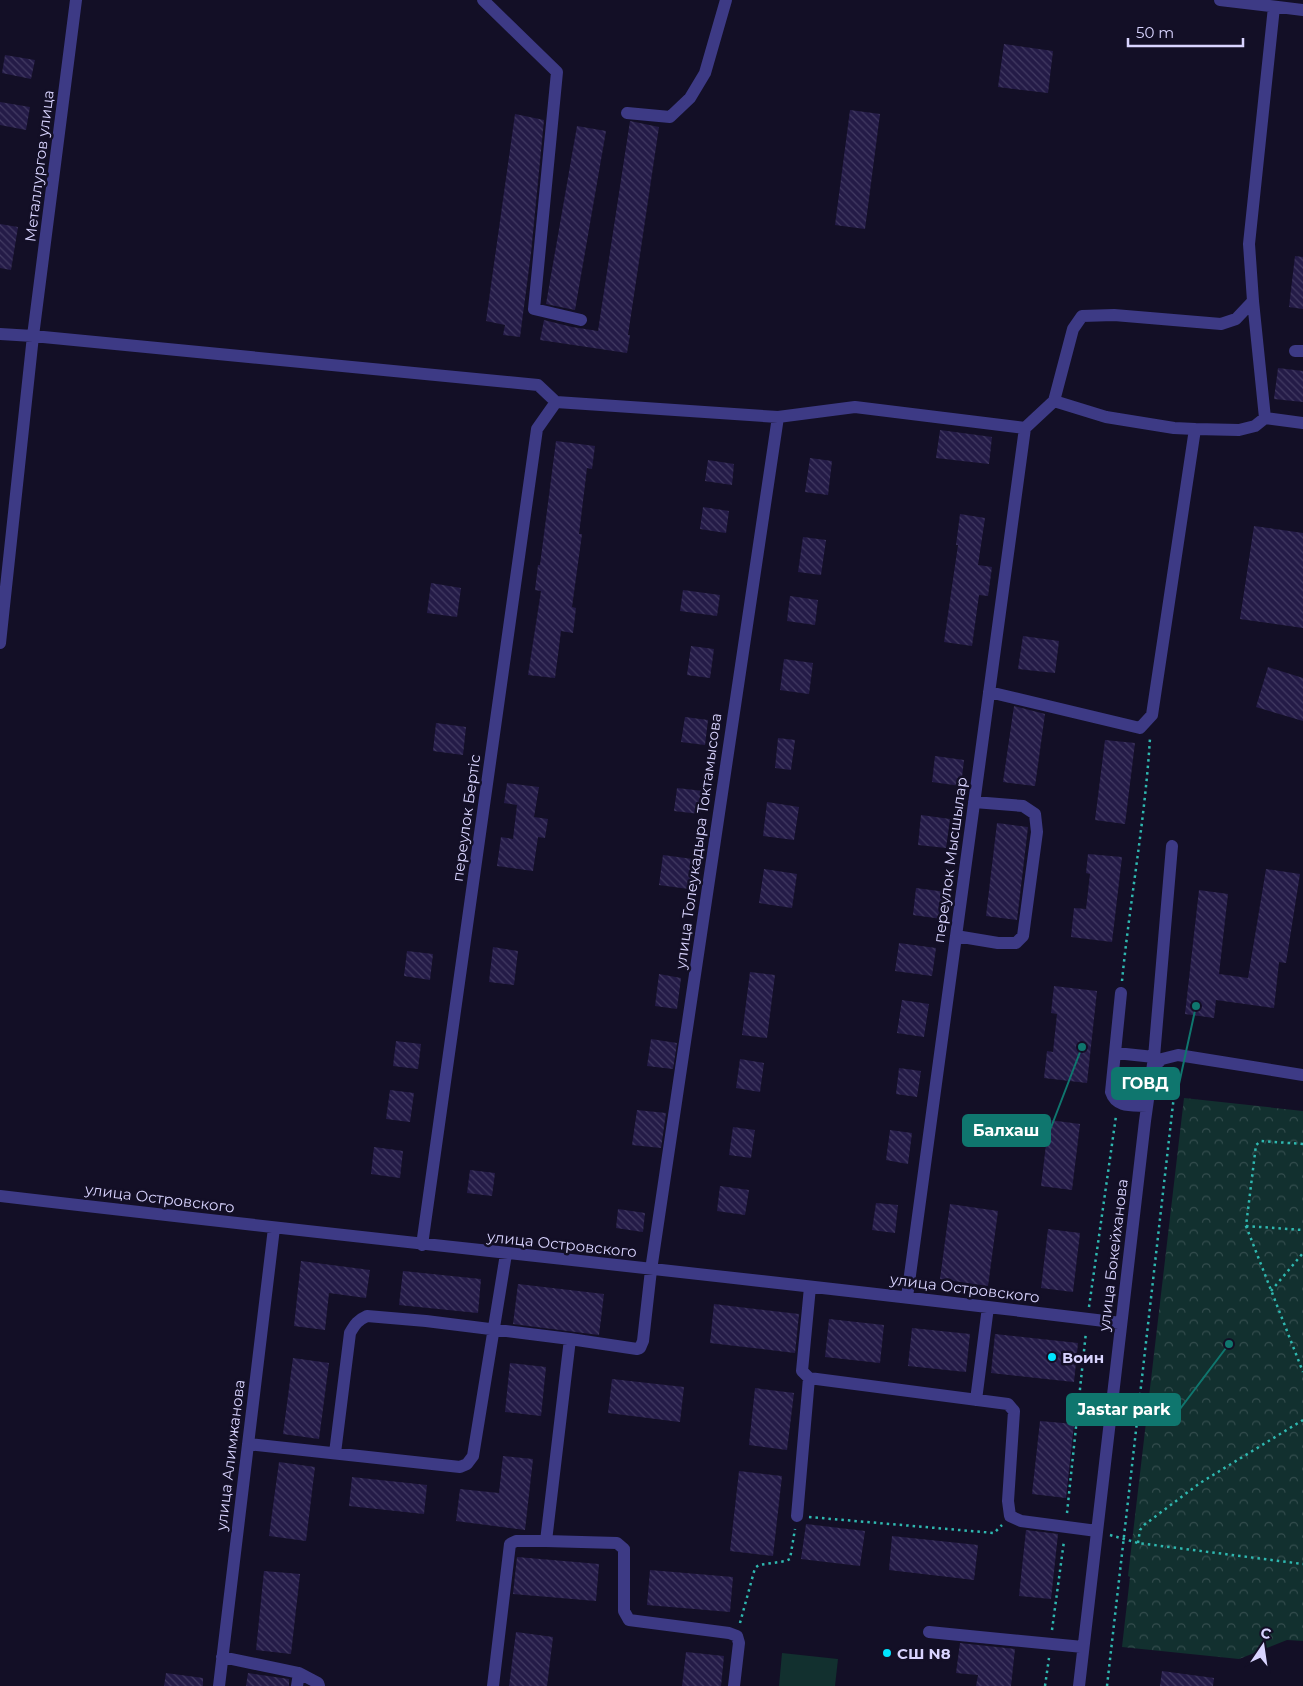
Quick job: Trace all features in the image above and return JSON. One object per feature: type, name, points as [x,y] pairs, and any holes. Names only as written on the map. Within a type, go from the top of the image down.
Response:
[{"type":"street","name":"Металлургов улица","points":[[0,643],[34,336],[76,0]]},
{"type":"street","points":[[483,0],[556,72],[534,309],[581,320]]},
{"type":"street","points":[[628,112],[670,117],[690,98],[704,72],[726,0]]},
{"type":"street","points":[[1220,0],[1242,1],[1303,10]]},
{"type":"street","points":[[1265,418],[1249,244],[1274,7]]},
{"type":"street","points":[[0,334],[538,385],[556,402],[778,417],[855,407],[1026,428],[1054,402],[1073,328],[1082,316],[1114,315],[1221,324],[1236,319],[1253,300]]},
{"type":"street","name":"переулок Бертіс","points":[[422,1245],[537,429],[556,402]]},
{"type":"street","points":[[1054,402],[1106,417],[1174,428],[1238,430],[1255,426],[1265,418],[1303,423]]},
{"type":"street","name":"улица Толеукадыра Токтамысова","points":[[570,1339],[637,1349],[640,1348],[643,1341],[651,1270],[778,417]]},
{"type":"street","name":"переулок Мысшылар","points":[[907,1297],[1026,428]]},
{"type":"street","points":[[989,692],[1140,728],[1152,715],[1195,429]]},
{"type":"street","points":[[956,936],[998,943],[1016,943],[1023,936],[1037,832],[1035,814],[1024,806],[974,802]]},
{"type":"street","name":"улица Бокейханова","points":[[1079,1686],[1145,1120],[1154,1062],[1172,846]]},
{"type":"street","points":[[1120,993],[1111,1092],[1113,1099],[1118,1103],[1147,1106]]},
{"type":"street","points":[[1116,1053],[1154,1062],[1178,1055],[1303,1074]]},
{"type":"street","name":"улица Островского","points":[[0,1196],[422,1245],[907,1297],[1121,1323]]},
{"type":"street","name":"улица Алимжанова","points":[[219,1686],[274,1228]]},
{"type":"street","points":[[248,1444],[460,1467],[467,1464],[473,1456],[506,1254]]},
{"type":"street","points":[[810,1287],[802,1371],[809,1378],[1008,1404],[1014,1411],[1008,1501],[1010,1516],[1021,1521],[1097,1531]]},
{"type":"street","points":[[976,1400],[988,1307]]},
{"type":"street","points":[[335,1453],[350,1333],[355,1323],[360,1319],[367,1316],[570,1339],[546,1541]]},
{"type":"street","points":[[797,1516],[809,1378]]},
{"type":"street","points":[[493,1686],[510,1544],[516,1541],[617,1543],[621,1545],[624,1548],[624,1611],[629,1620],[729,1633],[737,1636],[739,1643],[734,1686]]},
{"type":"street","points":[[930,1632],[1083,1647]]},
{"type":"street","points":[[222,1657],[298,1680],[318,1682],[319,1686]]},
{"type":"path","points":[[1120,993],[1148,772],[1152,715]]},
{"type":"path","points":[[1107,1686],[1178,1055]]},
{"type":"path","points":[[1045,1686],[1066,1527],[1087,1319],[1116,1116],[1145,1120]]},
{"type":"path","points":[[1303,1144],[1261,1141],[1256,1145],[1246,1226],[1303,1372]]},
{"type":"path","points":[[1246,1226],[1303,1230]]},
{"type":"path","points":[[1271,1290],[1303,1253]]},
{"type":"path","points":[[1138,1542],[1140,1530],[1144,1525],[1186,1493],[1303,1420]]},
{"type":"path","points":[[737,1636],[755,1568],[759,1565],[790,1559],[797,1516],[994,1533],[1010,1516]]},
{"type":"path","points":[[1097,1531],[1138,1542],[1303,1564]]},
{"type":"green space","points":[[1184,1098],[1303,1111],[1303,1641],[1287,1640],[1239,1659],[1122,1647],[1130,1577],[1128,1576]]},
{"type":"green space","points":[[782,1653],[838,1659],[835,1686],[779,1686]]},
{"type":"building","points":[[1004,44],[1053,51],[1048,93],[998,87]]},
{"type":"building","points":[[5,55],[35,60],[31,79],[2,73]]},
{"type":"building","points":[[0,102],[30,107],[26,130],[0,125]]},
{"type":"building","points":[[850,110],[880,114],[865,229],[835,225]]},
{"type":"building","points":[[515,114],[544,120],[531,253],[520,337],[503,335],[505,325],[486,321]]},
{"type":"building","points":[[630,121],[659,127],[628,335],[630,335],[627,353],[540,340],[544,320],[598,331]]},
{"type":"building","points":[[577,126],[606,131],[575,310],[546,304]]},
{"type":"building","points":[[0,224],[18,227],[11,270],[0,268]]},
{"type":"building","points":[[1295,256],[1303,257],[1303,309],[1289,307]]},
{"type":"building","points":[[1278,368],[1303,371],[1303,402],[1274,399]]},
{"type":"building","points":[[940,430],[992,437],[989,464],[936,458]]},
{"type":"building","points":[[556,441],[595,446],[592,469],[587,468],[579,534],[582,534],[572,607],[576,608],[573,633],[561,631],[555,678],[528,675],[541,591],[535,590]]},
{"type":"building","points":[[810,458],[832,461],[828,495],[805,492]]},
{"type":"building","points":[[708,460],[734,464],[732,485],[705,481]]},
{"type":"building","points":[[703,507],[729,511],[726,533],[700,529]]},
{"type":"building","points":[[960,514],[985,518],[978,565],[992,567],[988,596],[979,595],[972,646],[944,642],[958,545],[956,545]]},
{"type":"building","points":[[1254,526],[1303,533],[1303,628],[1240,619]]},
{"type":"building","points":[[803,537],[826,540],[821,575],[798,572]]},
{"type":"building","points":[[431,583],[461,588],[457,617],[427,613]]},
{"type":"building","points":[[683,590],[720,595],[717,616],[680,611]]},
{"type":"building","points":[[790,596],[818,600],[815,625],[787,621]]},
{"type":"building","points":[[1023,636],[1059,641],[1055,673],[1018,669]]},
{"type":"building","points":[[691,646],[714,649],[710,678],[687,675]]},
{"type":"building","points":[[784,659],[813,663],[809,694],[780,690]]},
{"type":"building","points":[[1268,667],[1303,678],[1303,721],[1256,707]]},
{"type":"building","points":[[1014,706],[1045,714],[1035,786],[1003,782]]},
{"type":"building","points":[[685,717],[708,720],[705,745],[681,742]]},
{"type":"building","points":[[436,723],[466,727],[463,755],[433,751]]},
{"type":"building","points":[[778,738],[795,740],[791,770],[775,768]]},
{"type":"building","points":[[1105,740],[1135,743],[1125,824],[1095,820]]},
{"type":"building","points":[[935,756],[964,760],[961,786],[932,782]]},
{"type":"building","points":[[507,783],[539,787],[534,817],[548,819],[545,838],[538,837],[533,871],[497,866],[501,837],[513,839],[517,805],[504,803]]},
{"type":"building","points":[[677,788],[703,791],[700,814],[674,811]]},
{"type":"building","points":[[767,802],[799,807],[794,840],[763,836]]},
{"type":"building","points":[[921,815],[950,819],[946,848],[918,845]]},
{"type":"building","points":[[997,823],[1028,827],[1017,920],[986,916]]},
{"type":"building","points":[[1088,854],[1122,857],[1112,942],[1071,937],[1074,908],[1086,909],[1090,874],[1086,873]]},
{"type":"building","points":[[663,855],[700,860],[696,890],[659,885]]},
{"type":"building","points":[[764,869],[797,874],[792,908],[759,903]]},
{"type":"building","points":[[1266,869],[1300,874],[1286,963],[1279,962],[1274,1008],[1216,1000],[1214,1018],[1185,1014],[1199,890],[1228,894],[1219,974],[1248,978]]},
{"type":"building","points":[[916,888],[946,892],[942,919],[913,915]]},
{"type":"building","points":[[899,943],[936,948],[932,976],[895,971]]},
{"type":"building","points":[[493,947],[518,951],[514,985],[489,982]]},
{"type":"building","points":[[407,951],[433,954],[430,980],[404,976]]},
{"type":"building","points":[[750,972],[775,975],[767,1038],[742,1035]]},
{"type":"building","points":[[659,974],[681,978],[677,1009],[655,1006]]},
{"type":"building","points":[[1054,986],[1097,991],[1087,1083],[1044,1078],[1047,1051],[1053,1052],[1057,1014],[1051,1013]]},
{"type":"building","points":[[902,1000],[929,1004],[924,1037],[897,1033]]},
{"type":"building","points":[[651,1039],[677,1043],[673,1069],[647,1066]]},
{"type":"building","points":[[396,1041],[421,1044],[418,1069],[393,1066]]},
{"type":"building","points":[[740,1059],[764,1063],[760,1092],[736,1088]]},
{"type":"building","points":[[899,1068],[921,1071],[917,1097],[896,1094]]},
{"type":"building","points":[[390,1090],[414,1093],[410,1122],[386,1119]]},
{"type":"building","points":[[637,1110],[666,1113],[661,1148],[632,1145]]},
{"type":"building","points":[[1049,1120],[1080,1124],[1072,1190],[1041,1186]]},
{"type":"building","points":[[733,1127],[755,1130],[751,1158],[729,1155]]},
{"type":"building","points":[[890,1130],[912,1133],[908,1164],[886,1160]]},
{"type":"building","points":[[374,1147],[403,1151],[400,1178],[371,1174]]},
{"type":"building","points":[[470,1170],[495,1173],[492,1196],[467,1193]]},
{"type":"building","points":[[720,1186],[749,1190],[745,1215],[717,1211]]},
{"type":"building","points":[[876,1203],[898,1205],[895,1233],[872,1230]]},
{"type":"building","points":[[950,1204],[998,1211],[988,1286],[940,1279]]},
{"type":"building","points":[[618,1209],[645,1213],[643,1232],[616,1228]]},
{"type":"building","points":[[1048,1229],[1080,1233],[1073,1292],[1041,1288]]},
{"type":"building","points":[[301,1261],[370,1270],[366,1298],[329,1293],[325,1330],[294,1326]]},
{"type":"building","points":[[403,1271],[481,1279],[478,1313],[399,1305]]},
{"type":"building","points":[[518,1284],[604,1294],[599,1335],[513,1324]]},
{"type":"building","points":[[714,1304],[799,1314],[795,1353],[710,1343]]},
{"type":"building","points":[[829,1319],[884,1325],[880,1363],[825,1357]]},
{"type":"building","points":[[912,1328],[970,1334],[966,1372],[908,1366]]},
{"type":"building","points":[[995,1334],[1078,1343],[1074,1382],[991,1373]]},
{"type":"building","points":[[293,1358],[329,1363],[319,1439],[283,1434]]},
{"type":"building","points":[[510,1363],[546,1367],[541,1416],[505,1412]]},
{"type":"building","points":[[612,1379],[684,1387],[680,1422],[608,1413]]},
{"type":"building","points":[[755,1388],[794,1393],[787,1450],[749,1445]]},
{"type":"building","points":[[1040,1421],[1074,1424],[1066,1498],[1032,1494]]},
{"type":"building","points":[[503,1456],[533,1459],[525,1530],[456,1521],[460,1489],[499,1493]]},
{"type":"building","points":[[279,1462],[315,1467],[306,1541],[269,1536]]},
{"type":"building","points":[[739,1471],[782,1476],[773,1556],[730,1551]]},
{"type":"building","points":[[352,1477],[427,1485],[424,1514],[349,1506]]},
{"type":"building","points":[[806,1524],[865,1531],[860,1566],[801,1559]]},
{"type":"building","points":[[1026,1530],[1058,1534],[1051,1599],[1019,1596]]},
{"type":"building","points":[[892,1536],[978,1545],[974,1580],[889,1570]]},
{"type":"building","points":[[517,1557],[599,1564],[596,1601],[513,1594]]},
{"type":"building","points":[[650,1570],[733,1577],[730,1612],[647,1605]]},
{"type":"building","points":[[264,1571],[300,1574],[291,1654],[256,1650]]},
{"type":"building","points":[[516,1632],[553,1637],[547,1686],[509,1686]]},
{"type":"building","points":[[960,1643],[1015,1649],[1011,1686],[976,1686],[978,1675],[956,1673]]},
{"type":"building","points":[[686,1652],[724,1656],[721,1686],[682,1686]]},
{"type":"building","points":[[1162,1671],[1214,1678],[1213,1686],[1160,1686]]},
{"type":"building","points":[[166,1673],[203,1678],[203,1686],[164,1686]]},
{"type":"building","points":[[248,1673],[289,1679],[289,1686],[246,1686]]},
{"type":"place","name":"ГОВД","points":[[1196,1006]]},
{"type":"place","name":"Балхаш","points":[[1082,1047]]},
{"type":"place","name":"Jastar park","points":[[1229,1344]]},
{"type":"place","name":"Воин","points":[[1052,1357]]},
{"type":"place","name":"СШ N8","points":[[887,1653]]}]
